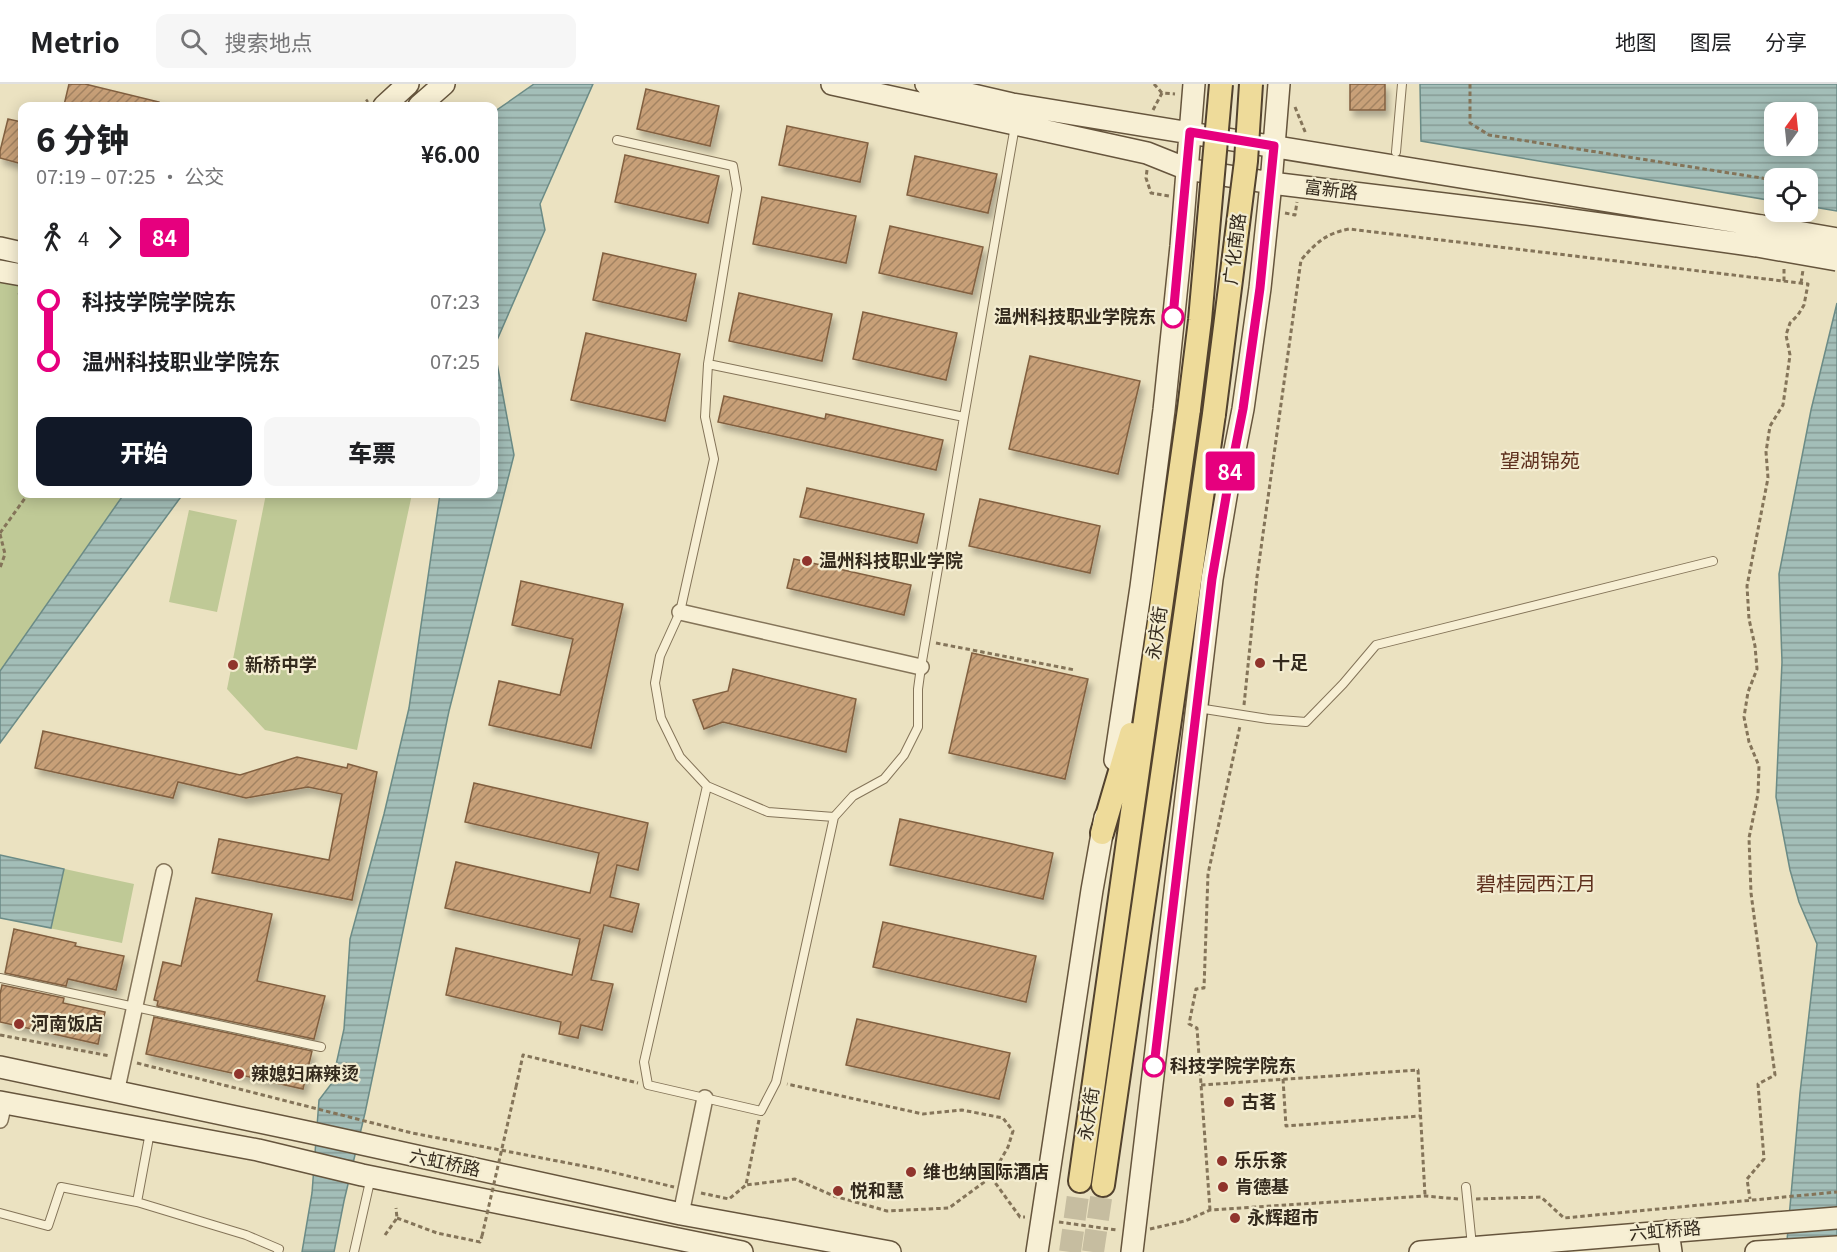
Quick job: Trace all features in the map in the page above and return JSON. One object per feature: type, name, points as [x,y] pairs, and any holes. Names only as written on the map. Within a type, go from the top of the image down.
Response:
[{"type":"main road","points":[[388,102],[408,84]]},
{"type":"main road","points":[[424,102],[444,84]]},
{"type":"main road","name":"富新路","points":[[832,84],[1147,153],[1187,169],[1271,183],[1543,216],[1759,236],[1837,239]]},
{"type":"main road","name":"富新路","points":[[926,84],[1012,104],[1274,146],[1759,236],[1837,260]]},
{"type":"main road","points":[[1038,1252],[1138,609],[1161,434],[1181,246],[1194,84]]},
{"type":"main road","name":"永庆街","points":[[1080,1181],[1189,409],[1200,320],[1221,84]]},
{"type":"main road","name":"广化南路","points":[[1214,414],[1246,161],[1251,84]]},
{"type":"main road","points":[[1133,1242],[1212,579],[1243,409],[1260,288],[1279,84]]},
{"type":"main road","points":[[0,248],[18,252]]},
{"type":"main road","points":[[0,271],[18,274]]},
{"type":"main road","name":"永庆街","points":[[1103,1185],[1214,414]]},
{"type":"main road","points":[[1102,833],[1154,654]]},
{"type":"main road","name":"六虹桥路","points":[[0,1067],[681,1214],[890,1252]]},
{"type":"main road","name":"六虹桥路","points":[[1,1108],[150,1130],[258,1150],[367,1176],[675,1242],[742,1252]]},
{"type":"main road","name":"六虹桥路","points":[[1420,1252],[1837,1218]]},
{"type":"main road","points":[[1668,1231],[1671,1252]]},
{"type":"main road","points":[[1756,1252],[1837,1247]]},
{"type":"street","points":[[680,612],[921,667]]},
{"type":"street","points":[[116,1093],[164,872]]},
{"type":"street","points":[[681,1214],[705,1098]]},
{"type":"lane","points":[[1396,152],[1402,84]]},
{"type":"lane","points":[[707,786],[644,1062],[648,1085],[761,1111],[776,1082],[834,816],[853,796],[884,779],[904,756],[918,727],[918,689],[921,667],[1016,123]]},
{"type":"lane","points":[[616,140],[733,166],[737,189],[708,364],[705,417],[714,459],[680,612],[660,656],[655,683],[661,718],[680,757],[707,786],[768,812],[834,816]]},
{"type":"lane","points":[[708,364],[964,417]]},
{"type":"lane","points":[[1197,708],[1268,719],[1306,722],[1343,684],[1376,645],[1713,561]]},
{"type":"lane","points":[[0,978],[321,1047]]},
{"type":"lane","points":[[137,1202],[150,1130]]},
{"type":"lane","points":[[354,1252],[367,1176]]},
{"type":"lane","points":[[0,1213],[48,1226],[61,1187],[137,1202],[246,1235],[279,1249],[278,1252]]},
{"type":"lane","points":[[1466,1187],[1472,1248]]},
{"type":"path","points":[[1154,84],[1162,93]]},
{"type":"path","points":[[1470,84],[1470,123],[1489,135],[1764,178]]},
{"type":"path","points":[[1210,1210],[1197,1028],[1190,1024],[1196,989],[1204,988],[1208,874],[1235,742],[1243,715],[1257,577],[1301,260],[1318,241],[1335,232],[1349,230],[1808,284],[1804,305],[1790,322],[1786,335],[1791,355],[1783,405],[1770,426],[1766,452],[1768,478],[1747,586],[1749,619],[1757,669],[1748,692],[1744,717],[1749,742],[1759,766],[1758,794],[1749,838],[1751,893],[1775,1075],[1758,1084],[1764,1159],[1747,1179],[1750,1199]]},
{"type":"path","points":[[1784,266],[1784,281]]},
{"type":"path","points":[[0,568],[5,554],[0,533],[25,498]]},
{"type":"path","points":[[926,641],[1075,670]]},
{"type":"path","points":[[0,1035],[123,1059],[412,1134],[599,1169],[729,1199],[746,1185],[795,1179],[834,1196],[887,1211],[950,1208],[991,1177],[1008,1147],[1013,1131],[1003,1118],[962,1110],[923,1114],[776,1082]]},
{"type":"path","points":[[397,1218],[448,1235],[480,1242],[523,1055],[648,1085]]},
{"type":"path","points":[[1201,1085],[1418,1070],[1425,1196]]},
{"type":"path","points":[[1283,1079],[1286,1126],[1420,1116]]},
{"type":"path","points":[[746,1185],[761,1111]]},
{"type":"path","points":[[991,1177],[1020,1217],[1042,1220],[1133,1242],[1210,1210],[1425,1196],[1467,1200],[1541,1197],[1564,1218],[1837,1192]]},
{"type":"path","points":[[385,1235],[397,1218],[396,1208]]},
{"type":"green space","points":[[0,271],[18,275],[18,498],[121,498],[0,671]]},
{"type":"green space","points":[[265,498],[411,498],[357,750],[265,730],[227,689]]},
{"type":"green space","points":[[189,510],[237,520],[217,612],[169,602]]},
{"type":"green space","points":[[0,855],[134,884],[122,943],[0,918]]},
{"type":"water","points":[[534,84],[593,84],[540,204],[545,230],[498,338],[498,109]]},
{"type":"water","points":[[1420,84],[1837,84],[1837,211],[1818,208],[1818,168],[1764,168],[1764,199],[1421,141]]},
{"type":"water","points":[[1837,303],[1837,1252],[1786,1252],[1800,1093],[1817,944],[1799,902],[1790,870],[1776,797],[1782,662],[1779,574],[1811,410]]},
{"type":"water","points":[[498,369],[514,455],[449,711],[334,1252],[302,1252],[312,1193],[319,1100],[332,1083],[344,1029],[350,939],[384,814],[409,708],[439,498],[498,498]]},
{"type":"water","points":[[121,498],[180,498],[0,743],[0,671]]},
{"type":"water","points":[[0,855],[64,869],[51,928],[0,918]]},
{"type":"building","points":[[69,84],[85,84],[159,102],[65,102]]},
{"type":"building","points":[[1350,84],[1385,84],[1385,110],[1350,110]]},
{"type":"building","points":[[646,89],[719,106],[710,146],[637,129]]},
{"type":"building","points":[[8,119],[18,121],[18,163],[0,158]]},
{"type":"building","points":[[787,126],[868,143],[860,182],[779,165]]},
{"type":"building","points":[[625,155],[719,176],[708,223],[615,202]]},
{"type":"building","points":[[915,156],[997,174],[988,213],[907,195]]},
{"type":"building","points":[[762,197],[856,216],[846,263],[753,244]]},
{"type":"building","points":[[890,226],[983,247],[972,294],[879,273]]},
{"type":"building","points":[[603,253],[696,274],[686,321],[593,300]]},
{"type":"building","points":[[739,293],[832,314],[822,361],[729,341]]},
{"type":"building","points":[[863,312],[957,333],[946,380],[853,359]]},
{"type":"building","points":[[586,333],[680,354],[665,421],[571,400]]},
{"type":"building","points":[[1030,356],[1140,381],[1118,474],[1009,449]]},
{"type":"building","points":[[724,396],[825,419],[826,414],[943,440],[936,470],[718,422]]},
{"type":"building","points":[[807,488],[924,514],[917,543],[800,517]]},
{"type":"building","points":[[980,499],[1100,526],[1090,573],[969,546]]},
{"type":"building","points":[[794,559],[911,585],[904,615],[787,588]]},
{"type":"building","points":[[521,581],[623,604],[591,748],[489,725],[499,681],[560,695],[573,639],[512,625]]},
{"type":"building","points":[[972,653],[1088,679],[1065,779],[949,753]]},
{"type":"building","points":[[733,669],[856,699],[846,752],[723,722],[704,729],[693,700],[728,691]]},
{"type":"building","points":[[43,731],[240,775],[297,757],[347,768],[348,764],[377,772],[352,900],[212,873],[219,839],[329,860],[342,794],[308,787],[246,798],[178,782],[173,798],[35,768]]},
{"type":"building","points":[[474,783],[648,823],[638,870],[617,865],[610,897],[639,904],[632,932],[604,925],[591,980],[613,984],[602,1030],[581,1025],[578,1038],[559,1034],[561,1022],[446,995],[456,948],[572,975],[580,939],[445,908],[456,862],[590,893],[599,853],[465,822]]},
{"type":"building","points":[[900,819],[1053,853],[1043,899],[890,865]]},
{"type":"building","points":[[196,898],[272,914],[257,981],[325,996],[314,1039],[157,1006],[158,1001],[154,1000],[163,962],[181,966]]},
{"type":"building","points":[[883,922],[1036,956],[1026,1002],[873,967]]},
{"type":"building","points":[[14,929],[76,943],[75,946],[124,956],[116,990],[68,979],[66,986],[5,973]]},
{"type":"building","points":[[2,985],[64,998],[63,1003],[105,1012],[98,1044],[0,1022]]},
{"type":"building","points":[[154,1017],[312,1051],[303,1089],[146,1054]]},
{"type":"building","points":[[857,1019],[1010,1053],[999,1099],[846,1065]]},
{"type":"tunnel","points":[[1070,1252],[1080,1181]]},
{"type":"tunnel","points":[[1093,1252],[1103,1185]]},
{"type":"bus line","name":"84","points":[[1154,1066],[1212,579],[1243,409],[1260,288],[1274,146],[1190,132],[1173,317]]},
{"type":"place","name":"温州科技职业学院东","points":[[1173,317]]},
{"type":"place","name":"温州科技职业学院","points":[[807,561]]},
{"type":"place","name":"十足","points":[[1260,663]]},
{"type":"place","name":"新桥中学","points":[[233,665]]},
{"type":"place","name":"河南饭店","points":[[19,1024]]},
{"type":"place","name":"科技学院学院东","points":[[1154,1066]]},
{"type":"place","name":"辣媳妇麻辣烫","points":[[239,1074]]},
{"type":"place","name":"古茗","points":[[1229,1102]]},
{"type":"place","name":"乐乐茶","points":[[1222,1161]]},
{"type":"place","name":"维也纳国际酒店","points":[[911,1172]]},
{"type":"place","name":"肯德基","points":[[1223,1187]]},
{"type":"place","name":"悦和慧","points":[[838,1191]]},
{"type":"place","name":"永辉超市","points":[[1235,1218]]},
{"type":"district","name":"望湖锦苑","points":[[1540,461]]},
{"type":"district","name":"碧桂园西江月","points":[[1536,884]]}]
